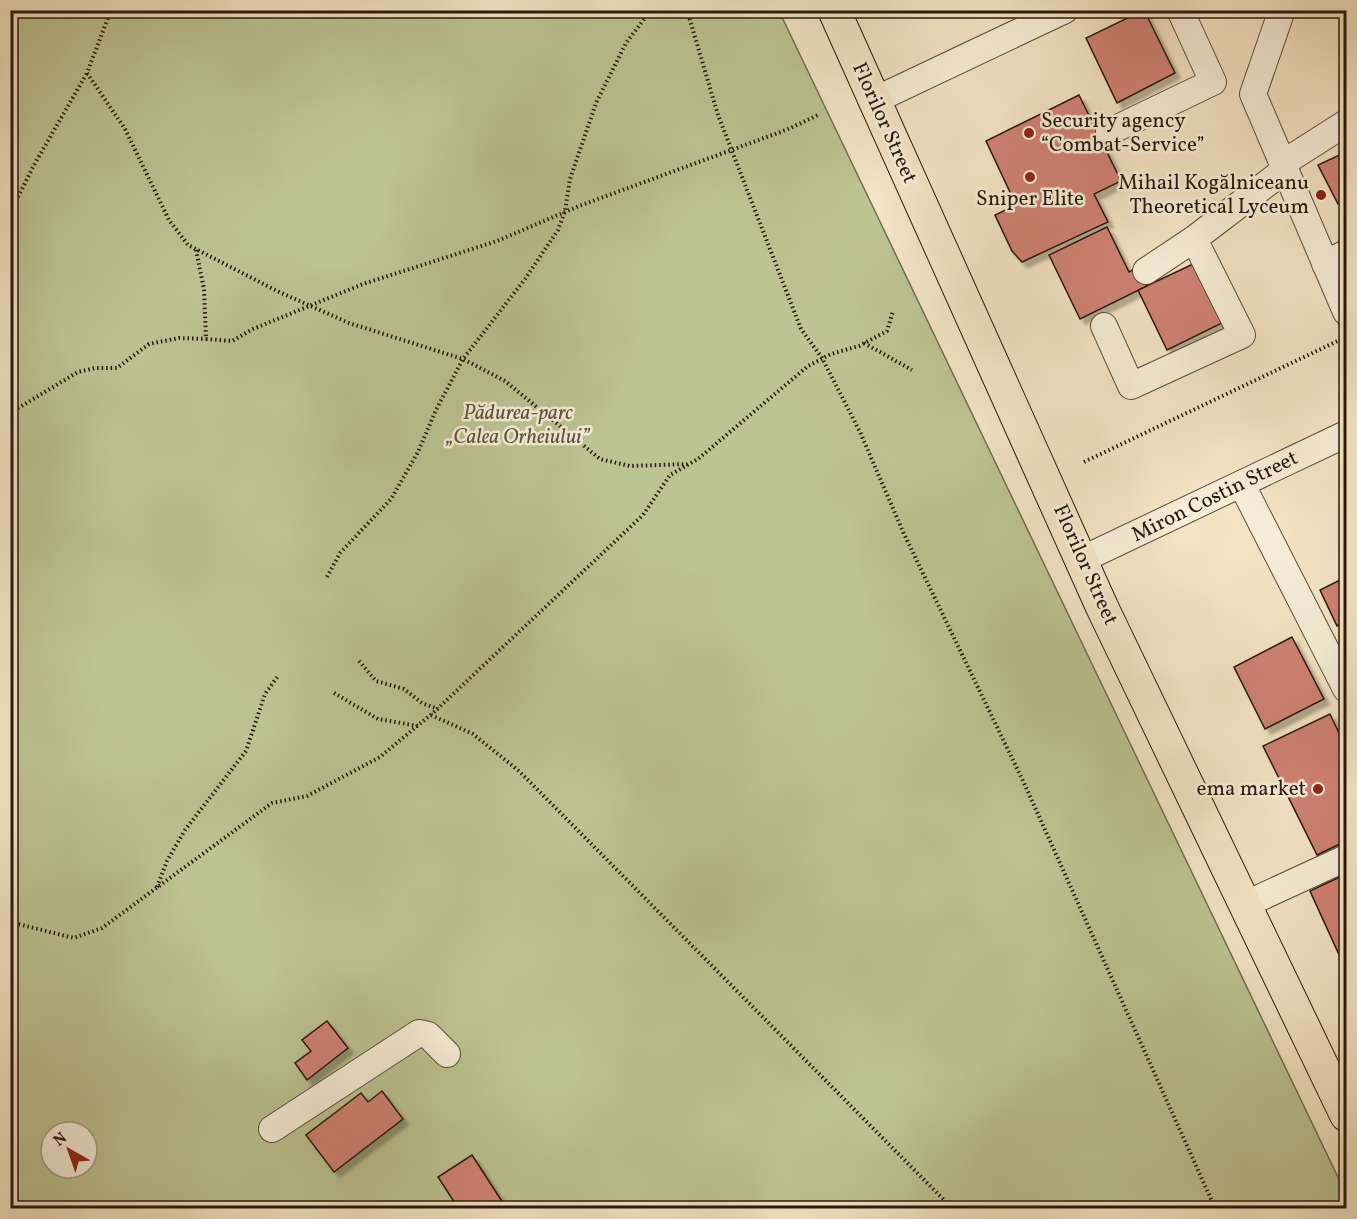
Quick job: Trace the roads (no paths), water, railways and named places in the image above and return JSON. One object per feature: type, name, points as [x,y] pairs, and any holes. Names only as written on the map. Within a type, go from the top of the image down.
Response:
[{"type":"main road","name":"Florilor Street","points":[[834,10],[873,101],[1083,559],[1102,607],[1347,1115]]},
{"type":"street","points":[[873,101],[1033,17],[1065,10]]},
{"type":"street","points":[[1109,132],[1213,82],[1180,10]]},
{"type":"street","points":[[1282,10],[1253,94],[1285,166],[1336,258],[1347,312]]},
{"type":"street","points":[[1146,271],[1194,239],[1285,166],[1347,123]]},
{"type":"street","points":[[1104,326],[1131,387],[1242,335],[1194,239]]},
{"type":"street","name":"Miron Costin Street","points":[[1083,559],[1347,434]]},
{"type":"street","points":[[1242,485],[1344,676]]},
{"type":"street","points":[[1244,905],[1347,858]]},
{"type":"street","points":[[272,1129],[419,1033],[428,1035],[447,1054]]},
{"type":"place","name":"Security agency “Combat-Service”","points":[[1029,133]]},
{"type":"place","name":"Sniper Elite","points":[[1030,177]]},
{"type":"place","name":"Mihail Kogălniceanu Theoretical Lyceum","points":[[1321,195]]},
{"type":"place","name":"ema market","points":[[1318,789]]},
{"type":"park label","name":"Pădurea-parc „Calea Orheiului”","points":[[518,425]]}]
